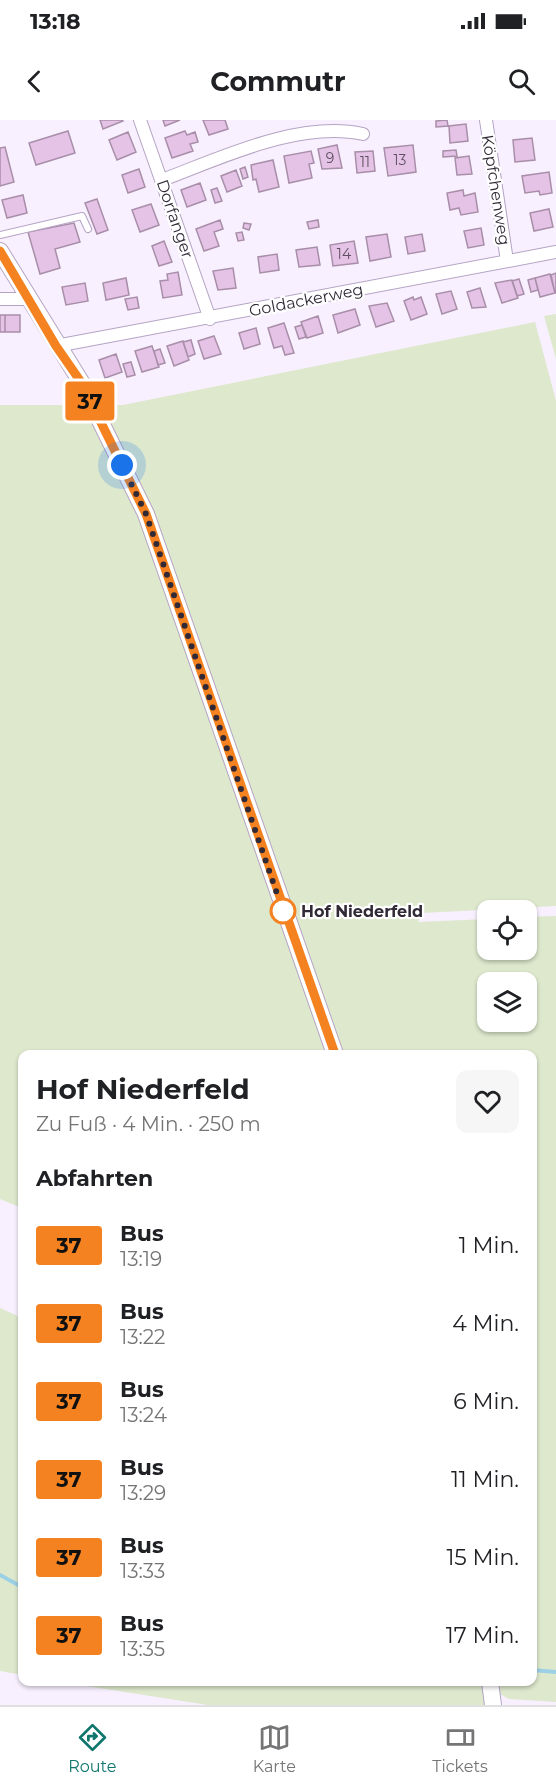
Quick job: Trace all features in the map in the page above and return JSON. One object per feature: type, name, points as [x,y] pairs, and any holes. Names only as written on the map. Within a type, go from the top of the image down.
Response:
[{"type":"street","name":"Dorfanger","points":[[140,120],[210,318]]},
{"type":"street","name":"Köpfchenweg","points":[[486,120],[507,261]]},
{"type":"street","points":[[162,180],[254,147],[305,133],[332,130],[363,134]]},
{"type":"street","points":[[0,252],[56,346],[81,382],[146,514],[334,1050]]},
{"type":"street","name":"Goldackerweg","points":[[56,346],[556,252]]},
{"type":"street","points":[[0,299],[27,299]]},
{"type":"street","points":[[491,1686],[493,1705]]},
{"type":"lane","points":[[0,235],[82,216],[88,229]]},
{"type":"green space","points":[[556,314],[556,359],[544,316]]},
{"type":"green space","points":[[535,322],[556,401],[556,906],[537,907],[537,900],[477,900],[477,910],[422,913],[418,922],[477,919],[477,960],[537,960],[537,917],[556,916],[556,1702],[509,1699],[500,1694],[499,1686],[537,1686],[537,1050],[18,1050],[18,1206],[0,1199],[0,405],[123,405]]},
{"type":"green space","points":[[0,1308],[18,1316],[18,1674],[0,1671]]},
{"type":"green space","points":[[87,1686],[484,1686],[486,1705],[208,1705]]},
{"type":"building","points":[[100,120],[122,120],[123,121],[103,129]]},
{"type":"building","points":[[163,120],[180,120],[165,126]]},
{"type":"building","points":[[203,120],[225,120],[228,129],[209,135]]},
{"type":"building","points":[[447,120],[448,126],[436,127],[436,121]]},
{"type":"building","points":[[466,124],[468,141],[450,143],[449,126]]},
{"type":"building","points":[[68,131],[75,153],[36,165],[29,143]]},
{"type":"building","points":[[185,131],[187,135],[195,132],[198,142],[190,144],[193,151],[172,158],[165,138]]},
{"type":"building","points":[[128,132],[136,152],[117,160],[109,140]]},
{"type":"building","points":[[532,138],[535,160],[515,162],[513,140]]},
{"type":"building","points":[[337,145],[342,168],[322,169],[318,149]]},
{"type":"building","points":[[413,145],[416,172],[388,176],[384,148]]},
{"type":"building","points":[[5,147],[14,182],[0,186],[0,148]]},
{"type":"building","points":[[456,150],[457,156],[443,157],[443,151]]},
{"type":"building","points":[[311,151],[314,163],[309,164],[312,178],[289,183],[284,156]]},
{"type":"building","points":[[373,151],[375,171],[357,173],[355,152]]},
{"type":"building","points":[[469,156],[472,174],[457,175],[455,158]]},
{"type":"building","points":[[273,160],[279,187],[259,192],[256,179],[253,180],[251,165]]},
{"type":"building","points":[[245,167],[248,177],[243,179],[240,169]]},
{"type":"building","points":[[139,169],[145,187],[128,193],[122,175]]},
{"type":"building","points":[[236,170],[242,186],[227,192],[221,176]]},
{"type":"building","points":[[549,172],[552,193],[540,195],[539,191],[525,193],[522,176]]},
{"type":"building","points":[[200,183],[206,200],[187,207],[181,190]]},
{"type":"building","points":[[217,188],[222,201],[215,203],[211,190]]},
{"type":"building","points":[[463,190],[464,196],[475,193],[478,212],[461,215],[459,208],[450,210],[447,193]]},
{"type":"building","points":[[23,195],[27,213],[7,218],[2,200]]},
{"type":"building","points":[[97,199],[108,230],[97,234],[85,203]]},
{"type":"building","points":[[151,204],[159,225],[140,232],[132,210]]},
{"type":"building","points":[[549,209],[553,227],[534,231],[530,213]]},
{"type":"building","points":[[220,220],[223,229],[214,232],[219,246],[204,251],[196,229]]},
{"type":"building","points":[[318,220],[319,227],[309,229],[307,222]]},
{"type":"building","points":[[74,223],[80,242],[55,249],[60,268],[40,274],[28,232]]},
{"type":"building","points":[[244,223],[251,224],[249,230],[243,228]]},
{"type":"building","points":[[481,228],[484,245],[468,248],[464,231]]},
{"type":"building","points":[[242,232],[244,240],[238,241],[236,233]]},
{"type":"building","points":[[387,234],[391,257],[370,261],[366,237]]},
{"type":"building","points":[[422,234],[425,251],[408,254],[405,237]]},
{"type":"building","points":[[164,241],[172,262],[159,266],[152,246]]},
{"type":"building","points":[[354,241],[358,263],[333,266],[330,245]]},
{"type":"building","points":[[317,247],[320,265],[299,267],[296,250]]},
{"type":"building","points":[[277,254],[279,270],[260,273],[258,257]]},
{"type":"building","points":[[233,268],[236,288],[218,290],[213,271]]},
{"type":"building","points":[[178,272],[182,295],[163,298],[160,281],[168,280],[167,274]]},
{"type":"building","points":[[556,273],[556,293],[555,293],[551,275]]},
{"type":"building","points":[[550,274],[555,293],[540,297],[535,278]]},
{"type":"building","points":[[126,278],[129,295],[106,300],[103,283]]},
{"type":"building","points":[[535,278],[538,290],[531,292],[528,280]]},
{"type":"building","points":[[519,279],[524,294],[517,296],[512,281]]},
{"type":"building","points":[[512,280],[518,298],[502,303],[495,283]]},
{"type":"building","points":[[85,283],[88,301],[66,305],[62,287]]},
{"type":"building","points":[[480,288],[486,307],[472,308],[467,292]]},
{"type":"building","points":[[451,291],[457,309],[442,314],[436,294]]},
{"type":"building","points":[[137,297],[139,308],[128,310],[125,299]]},
{"type":"building","points":[[413,297],[414,300],[421,297],[427,314],[411,320],[404,301]]},
{"type":"building","points":[[387,303],[394,321],[376,327],[369,306]]},
{"type":"building","points":[[355,309],[360,325],[338,333],[333,315]]},
{"type":"building","points":[[0,315],[5,315],[5,332],[0,332]]},
{"type":"building","points":[[5,315],[20,315],[20,332],[5,332]]},
{"type":"building","points":[[318,316],[323,333],[307,338],[301,322]]},
{"type":"building","points":[[284,323],[294,353],[285,355],[282,346],[274,348],[268,328]]},
{"type":"building","points":[[302,325],[306,337],[299,339],[295,327]]},
{"type":"building","points":[[256,328],[260,344],[244,349],[239,333]]},
{"type":"building","points":[[214,336],[221,354],[204,359],[198,341]]},
{"type":"building","points":[[191,340],[195,354],[188,357],[183,342]]},
{"type":"building","points":[[183,341],[189,360],[174,366],[167,346]]},
{"type":"building","points":[[152,346],[159,367],[142,372],[135,351]]},
{"type":"building","points":[[160,349],[165,363],[158,365],[154,351]]},
{"type":"building","points":[[116,354],[122,372],[105,378],[99,360]]},
{"type":"building","points":[[131,362],[135,375],[127,377],[123,364]]},
{"type":"waterway","points":[[0,1575],[18,1585]]},
{"type":"waterway","points":[[537,1670],[556,1672]]},
{"type":"bus line","name":"37","points":[[0,251],[56,346],[81,382],[146,514],[334,1050]]},
{"type":"place","name":"Hof Niederfeld","points":[[283,911]]},
{"type":"route","points":[[122,465],[146,514],[283,911]]}]
